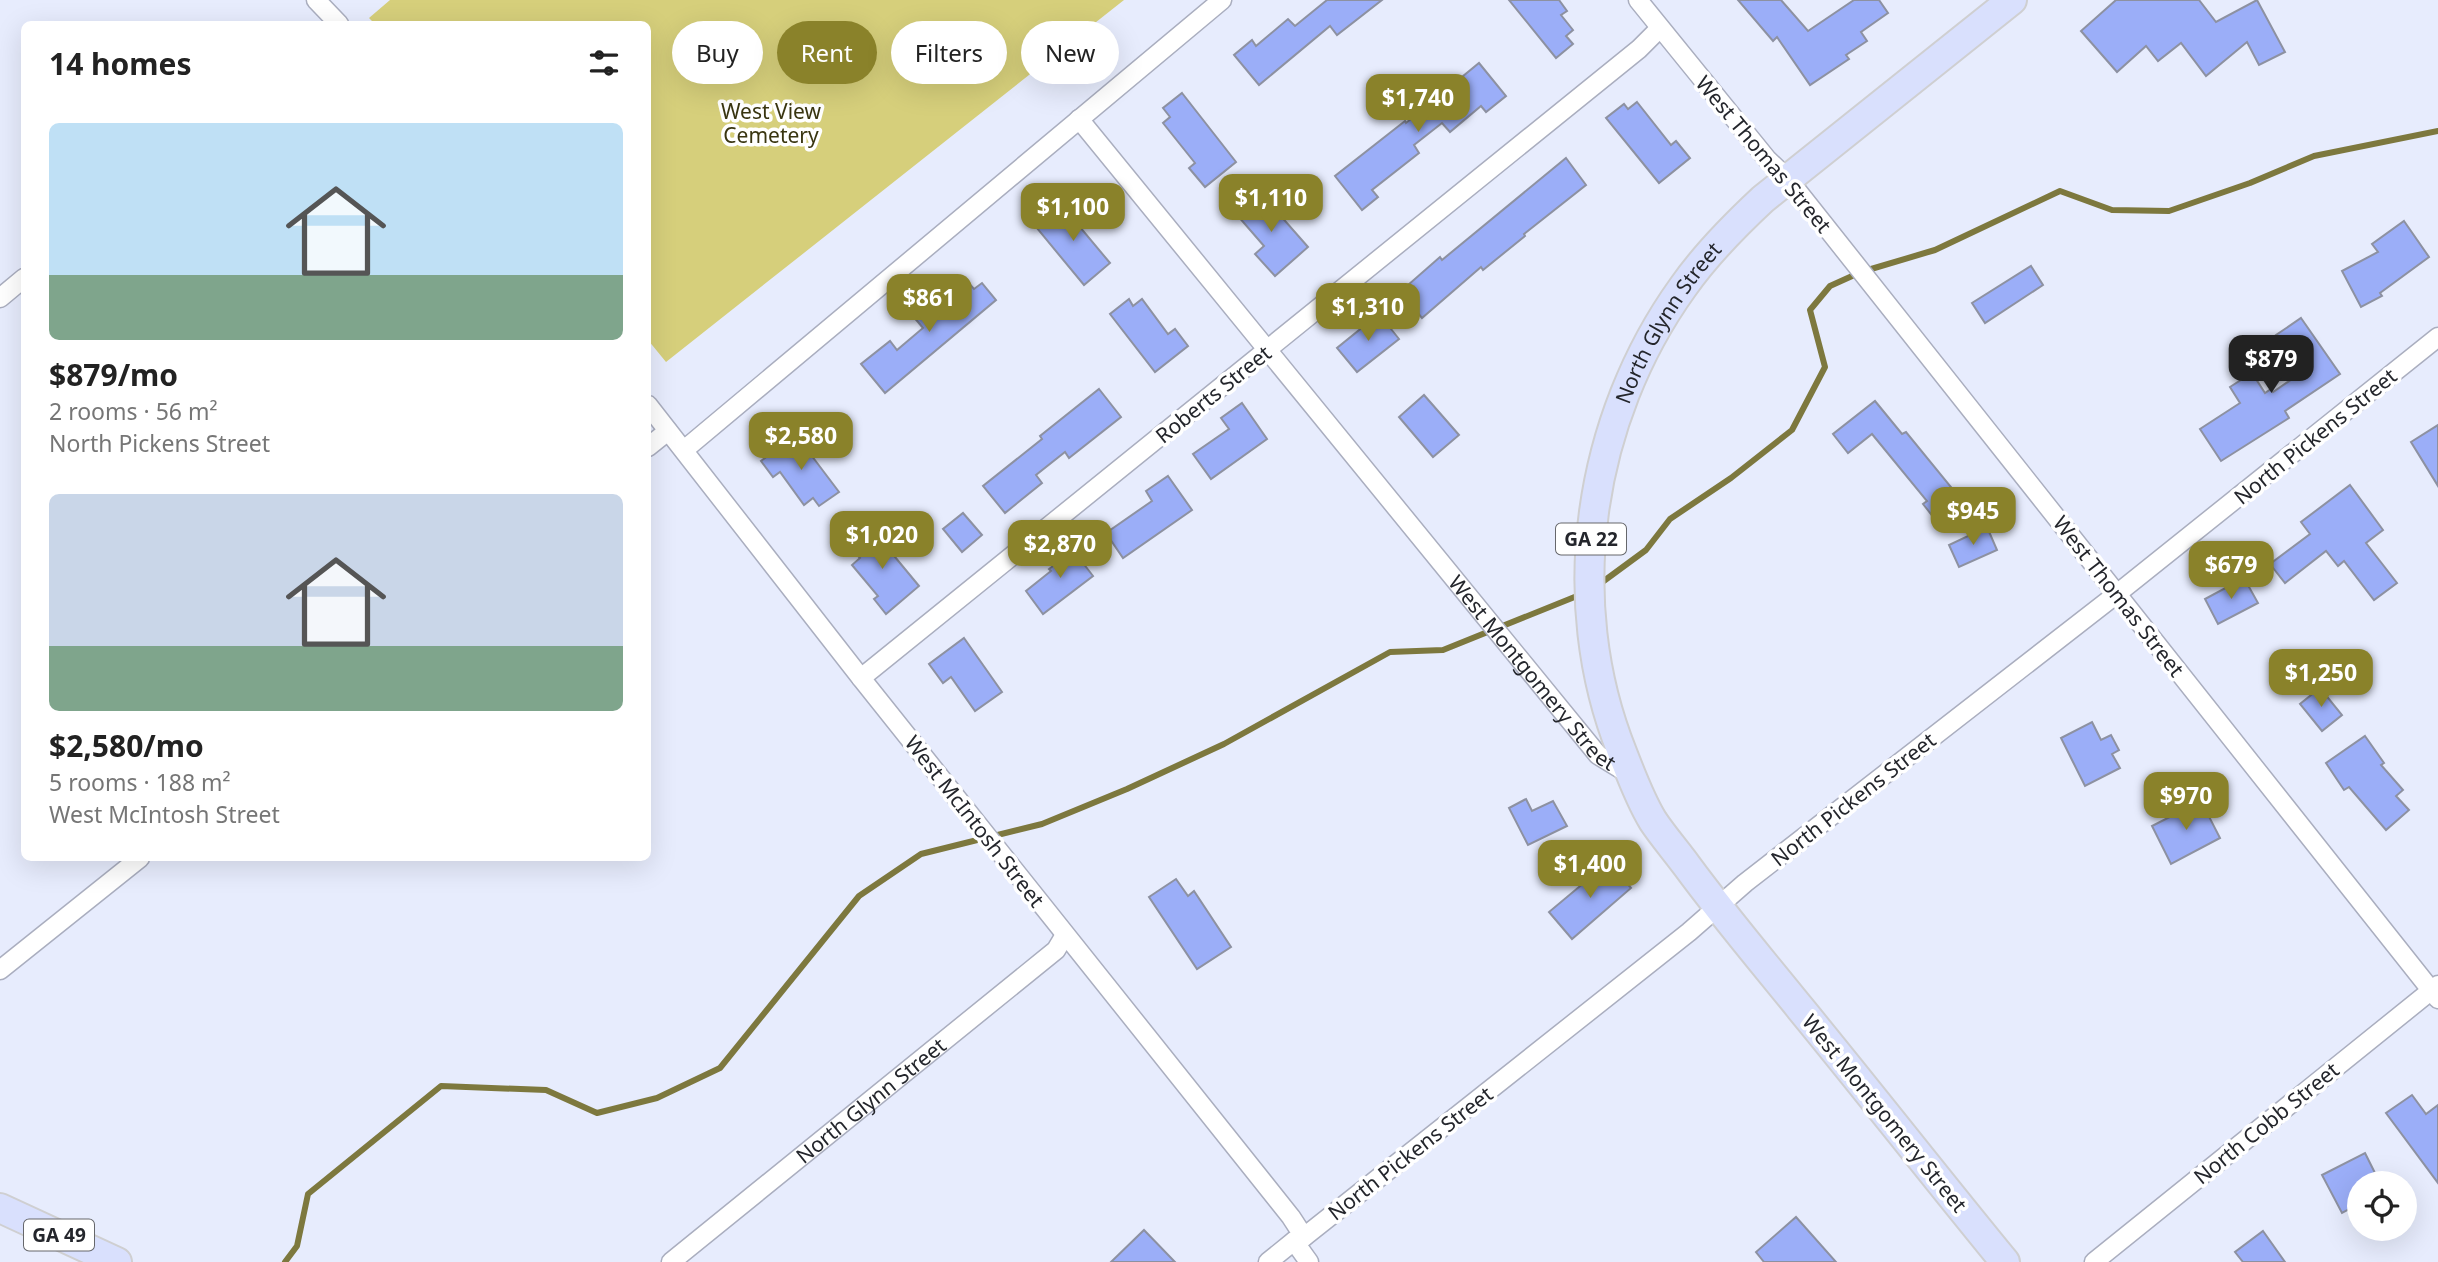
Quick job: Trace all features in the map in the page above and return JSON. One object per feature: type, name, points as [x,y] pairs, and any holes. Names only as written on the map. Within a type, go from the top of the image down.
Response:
[{"type":"main road","name":"North Glynn Street","points":[[1631,775],[1602,693],[1591,627],[1590,556],[1596,493],[1627,388],[1666,311],[1718,243],[1763,199],[2012,0]]},
{"type":"main road","name":"West Montgomery Street","points":[[1631,775],[1653,820],[1717,907],[2005,1262]]},
{"type":"main road","name":"GA 49","points":[[3,1216],[117,1262]]},
{"type":"street","points":[[316,0],[336,21]]},
{"type":"street","points":[[684,450],[1222,0]]},
{"type":"street","name":"West Thomas Street","points":[[1638,0],[1767,159],[1788,179],[2436,991]]},
{"type":"street","name":"Roberts Street","points":[[861,678],[1639,49],[1660,28]]},
{"type":"street","name":"West Montgomery Street","points":[[1079,119],[1598,754],[1631,775]]},
{"type":"street","points":[[0,298],[21,280]]},
{"type":"street","name":"North Pickens Street","points":[[1268,1262],[2118,593],[2438,337]]},
{"type":"street","name":"West McIntosh Street","points":[[651,409],[861,678],[1291,1217],[1308,1262]]},
{"type":"street","points":[[651,445],[668,431]]},
{"type":"street","points":[[0,970],[136,861]]},
{"type":"street","name":"North Glynn Street","points":[[671,1262],[1056,950],[1065,935]]},
{"type":"street","name":"North Cobb Street","points":[[2094,1262],[2436,991]]},
{"type":"green space","name":"West View Cemetery","points":[[390,0],[1124,0],[1097,21],[1021,21],[1021,81],[666,362],[651,344],[651,21],[372,21],[369,18]]},
{"type":"building","points":[[1327,0],[1382,0],[1337,35],[1330,26],[1259,85],[1234,55],[1252,40],[1256,46],[1288,19],[1295,26]]},
{"type":"building","points":[[1509,0],[1559,0],[1567,11],[1561,15],[1573,30],[1566,36],[1573,44],[1556,58]]},
{"type":"building","points":[[1738,0],[1781,0],[1808,31],[1854,0],[1879,0],[1888,13],[1861,32],[1867,41],[1846,55],[1849,59],[1810,85],[1777,37],[1773,41]]},
{"type":"building","points":[[2116,0],[2199,0],[2216,22],[2257,0],[2285,52],[2259,65],[2247,42],[2206,76],[2181,43],[2158,61],[2146,46],[2117,72],[2081,31]]},
{"type":"building","points":[[1479,63],[1506,96],[1486,112],[1481,106],[1450,132],[1442,123],[1414,145],[1419,153],[1372,190],[1378,197],[1362,210],[1335,176],[1405,121],[1406,123]]},
{"type":"building","points":[[1182,93],[1236,162],[1205,187],[1189,168],[1195,163],[1163,123],[1170,117],[1163,108]]},
{"type":"building","points":[[1637,102],[1671,145],[1676,141],[1690,158],[1659,183],[1606,118],[1624,104],[1628,109]]},
{"type":"building","points":[[1566,158],[1586,185],[1483,270],[1481,267],[1422,318],[1400,292],[1440,257],[1442,260]]},
{"type":"building","points":[[1258,190],[1308,247],[1275,276],[1255,254],[1264,246],[1237,215],[1245,210],[1242,204]]},
{"type":"building","points":[[1067,201],[1080,216],[1074,220],[1110,263],[1084,285],[1036,227]]},
{"type":"building","points":[[2404,221],[2429,257],[2380,293],[2382,296],[2361,307],[2342,271],[2378,252],[2372,244]]},
{"type":"building","points":[[2031,266],[2043,285],[1985,323],[1972,303]]},
{"type":"building","points":[[966,280],[974,289],[982,283],[996,300],[885,393],[861,364],[890,341],[897,350],[923,328],[913,316],[932,299],[935,306]]},
{"type":"building","points":[[1129,299],[1133,306],[1142,299],[1168,334],[1175,329],[1188,346],[1155,372],[1110,314]]},
{"type":"building","points":[[1379,314],[1399,339],[1357,372],[1337,348]]},
{"type":"building","points":[[2301,318],[2340,374],[2285,411],[2289,418],[2221,461],[2200,429],[2240,403],[2230,387],[2252,373],[2265,393],[2271,389],[2273,392],[2301,373],[2276,335]]},
{"type":"building","points":[[1099,389],[1121,417],[1069,458],[1065,452],[1036,475],[1042,483],[1005,513],[983,486]]},
{"type":"building","points":[[1424,395],[1459,435],[1433,457],[1399,417]]},
{"type":"building","points":[[1875,401],[1902,434],[1906,432],[1964,503],[1938,523],[1923,504],[1927,501],[1872,434],[1848,453],[1833,434]]},
{"type":"building","points":[[1242,403],[1267,439],[1211,479],[1193,454],[1229,429],[1221,418]]},
{"type":"building","points":[[2438,425],[2438,486],[2411,442]]},
{"type":"building","points":[[796,435],[839,492],[819,506],[813,498],[804,505],[780,472],[773,477],[761,461]]},
{"type":"building","points":[[1168,476],[1192,510],[1123,558],[1106,533],[1152,501],[1146,491]]},
{"type":"building","points":[[2350,485],[2383,530],[2366,543],[2397,583],[2374,600],[2344,561],[2338,566],[2326,551],[2285,583],[2270,564],[2310,534],[2301,522]]},
{"type":"building","points":[[963,513],[982,535],[962,552],[943,529]]},
{"type":"building","points":[[1987,527],[1997,550],[1959,567],[1949,545]]},
{"type":"building","points":[[871,528],[919,586],[886,614],[874,599],[878,596],[852,565],[860,558],[849,546]]},
{"type":"building","points":[[1069,545],[1093,576],[1043,614],[1026,591],[1051,571],[1049,569],[1057,563],[1052,557]]},
{"type":"building","points":[[2244,578],[2258,603],[2218,624],[2205,599]]},
{"type":"building","points":[[964,638],[1002,692],[975,711],[951,677],[943,683],[929,664]]},
{"type":"building","points":[[2320,688],[2342,715],[2322,731],[2300,704]]},
{"type":"building","points":[[2092,722],[2101,740],[2111,735],[2119,750],[2112,754],[2120,768],[2085,786],[2061,738]]},
{"type":"building","points":[[2365,736],[2384,763],[2381,765],[2403,790],[2396,796],[2409,810],[2386,830],[2349,787],[2344,790],[2326,763]]},
{"type":"building","points":[[1526,799],[1532,811],[1553,801],[1567,826],[1528,845],[1509,808]]},
{"type":"building","points":[[2201,801],[2220,838],[2171,864],[2152,826]]},
{"type":"building","points":[[1609,862],[1631,888],[1572,939],[1549,912]]},
{"type":"building","points":[[1176,879],[1188,896],[1194,891],[1231,947],[1197,969],[1149,897]]},
{"type":"building","points":[[2412,1095],[2426,1114],[2438,1105],[2438,1183],[2386,1113]]},
{"type":"building","points":[[2365,1153],[2374,1171],[2347,1171],[2347,1210],[2342,1213],[2322,1175]]},
{"type":"building","points":[[1796,1217],[1836,1262],[1764,1262],[1756,1252]]},
{"type":"building","points":[[1144,1230],[1175,1262],[1111,1262]]},
{"type":"building","points":[[2263,1231],[2285,1262],[2243,1262],[2235,1252]]},
{"type":"waterway","points":[[1597,586],[1646,550],[1670,519],[1731,478],[1792,430],[1825,367],[1810,310],[1830,286],[1861,272],[1935,250],[2060,191],[2112,210],[2169,211],[2250,183],[2314,156],[2438,131]]},
{"type":"waterway","points":[[285,1262],[297,1246],[308,1194],[441,1086],[546,1090],[597,1113],[657,1098],[720,1068],[859,896],[921,854],[1042,824],[1127,789],[1224,744],[1390,652],[1443,650],[1582,594]]}]
